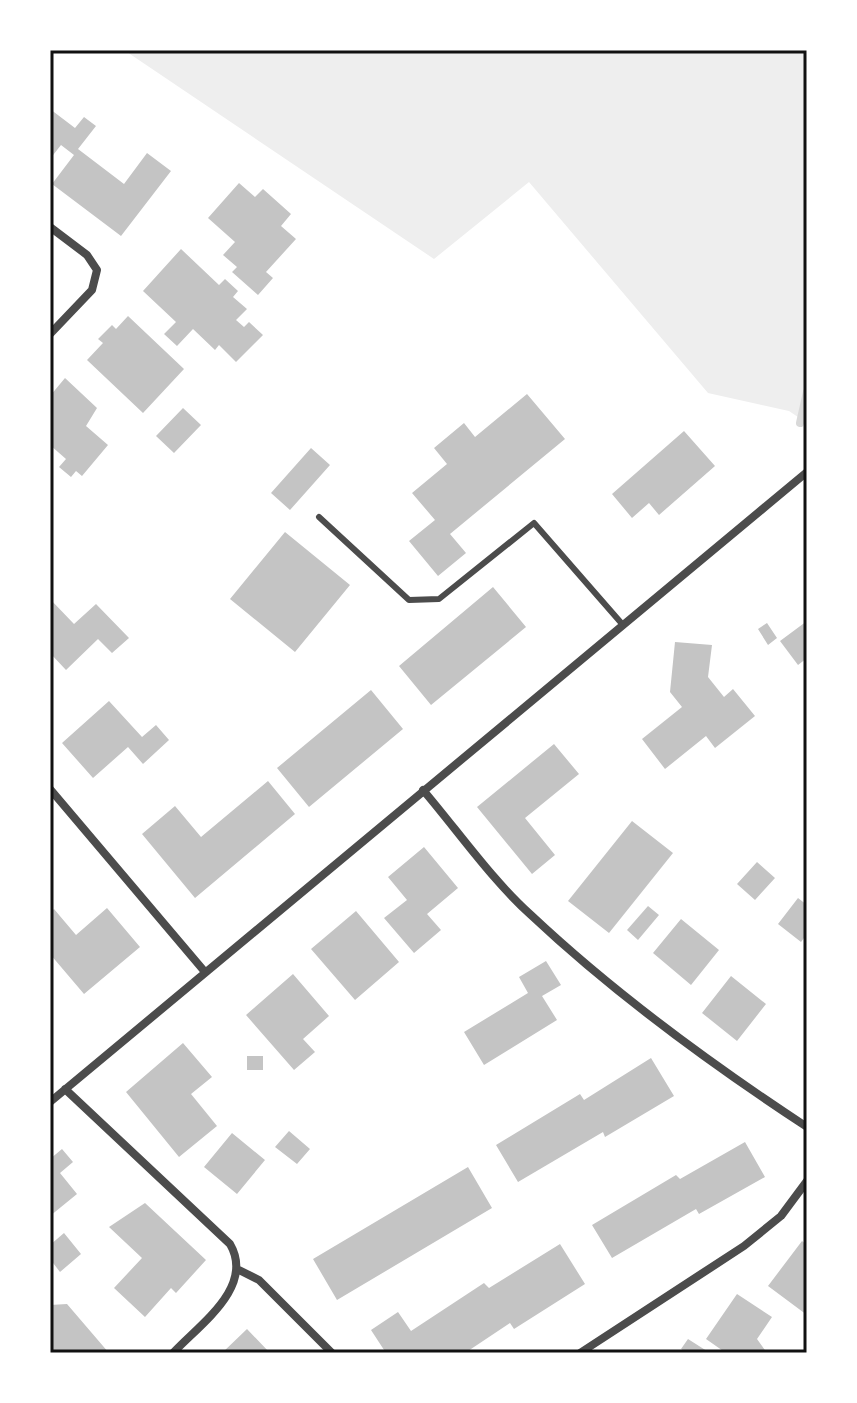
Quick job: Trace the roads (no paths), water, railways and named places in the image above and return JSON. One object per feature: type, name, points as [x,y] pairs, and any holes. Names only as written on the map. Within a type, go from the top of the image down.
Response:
[{"type":"street","points":[[50,227],[87,255],[97,270],[92,290],[50,334]]},
{"type":"street","points":[[50,1102],[807,472]]},
{"type":"street","points":[[50,789],[205,972]]},
{"type":"street","points":[[423,790],[538,922],[741,1083],[807,1127]]},
{"type":"street","points":[[65,1089],[230,1244],[239,1259],[239,1270],[232,1289],[173,1353]]},
{"type":"street","points":[[580,1353],[744,1246],[781,1216],[807,1181]]},
{"type":"street","points":[[239,1270],[259,1280],[332,1353]]},
{"type":"lane","points":[[319,517],[409,600],[439,599],[534,523],[623,625]]},
{"type":"waterway","points":[[800,423],[807,392]]}]
